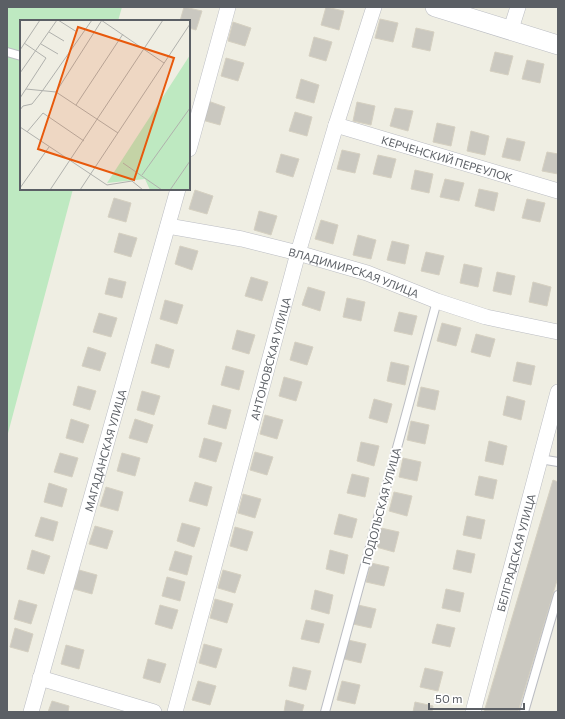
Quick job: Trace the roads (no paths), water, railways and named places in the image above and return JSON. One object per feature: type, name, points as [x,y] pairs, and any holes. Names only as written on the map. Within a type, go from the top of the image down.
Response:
[{"type":"street","points":[[190,145],[228,7]]},
{"type":"street","name":"АНТОНОВСКАЯ УЛИЦА","points":[[175,712],[298,253],[336,125],[374,7]]},
{"type":"street","points":[[435,7],[558,44]]},
{"type":"street","points":[[511,29],[518,7]]},
{"type":"street","name":"КЕРЧЕНСКИЙ ПЕРЕУЛОК","points":[[336,125],[558,191]]},
{"type":"street","name":"МАГАДАНСКАЯ УЛИЦА","points":[[31,712],[178,190]]},
{"type":"street","name":"ВЛАДИМИРСКАЯ УЛИЦА","points":[[168,226],[242,239],[298,253],[366,273],[437,301],[486,317],[558,332]]},
{"type":"street","name":"БЕЛГРАДСКАЯ УЛИЦА","points":[[473,712],[558,392]]},
{"type":"street","points":[[40,678],[154,712]]},
{"type":"lane","points":[[7,52],[20,56]]},
{"type":"lane","name":"ПОДОЛЬСКАЯ УЛИЦА","points":[[325,712],[437,301]]},
{"type":"lane","points":[[540,459],[558,462]]},
{"type":"lane","points":[[524,712],[558,595]]}]
